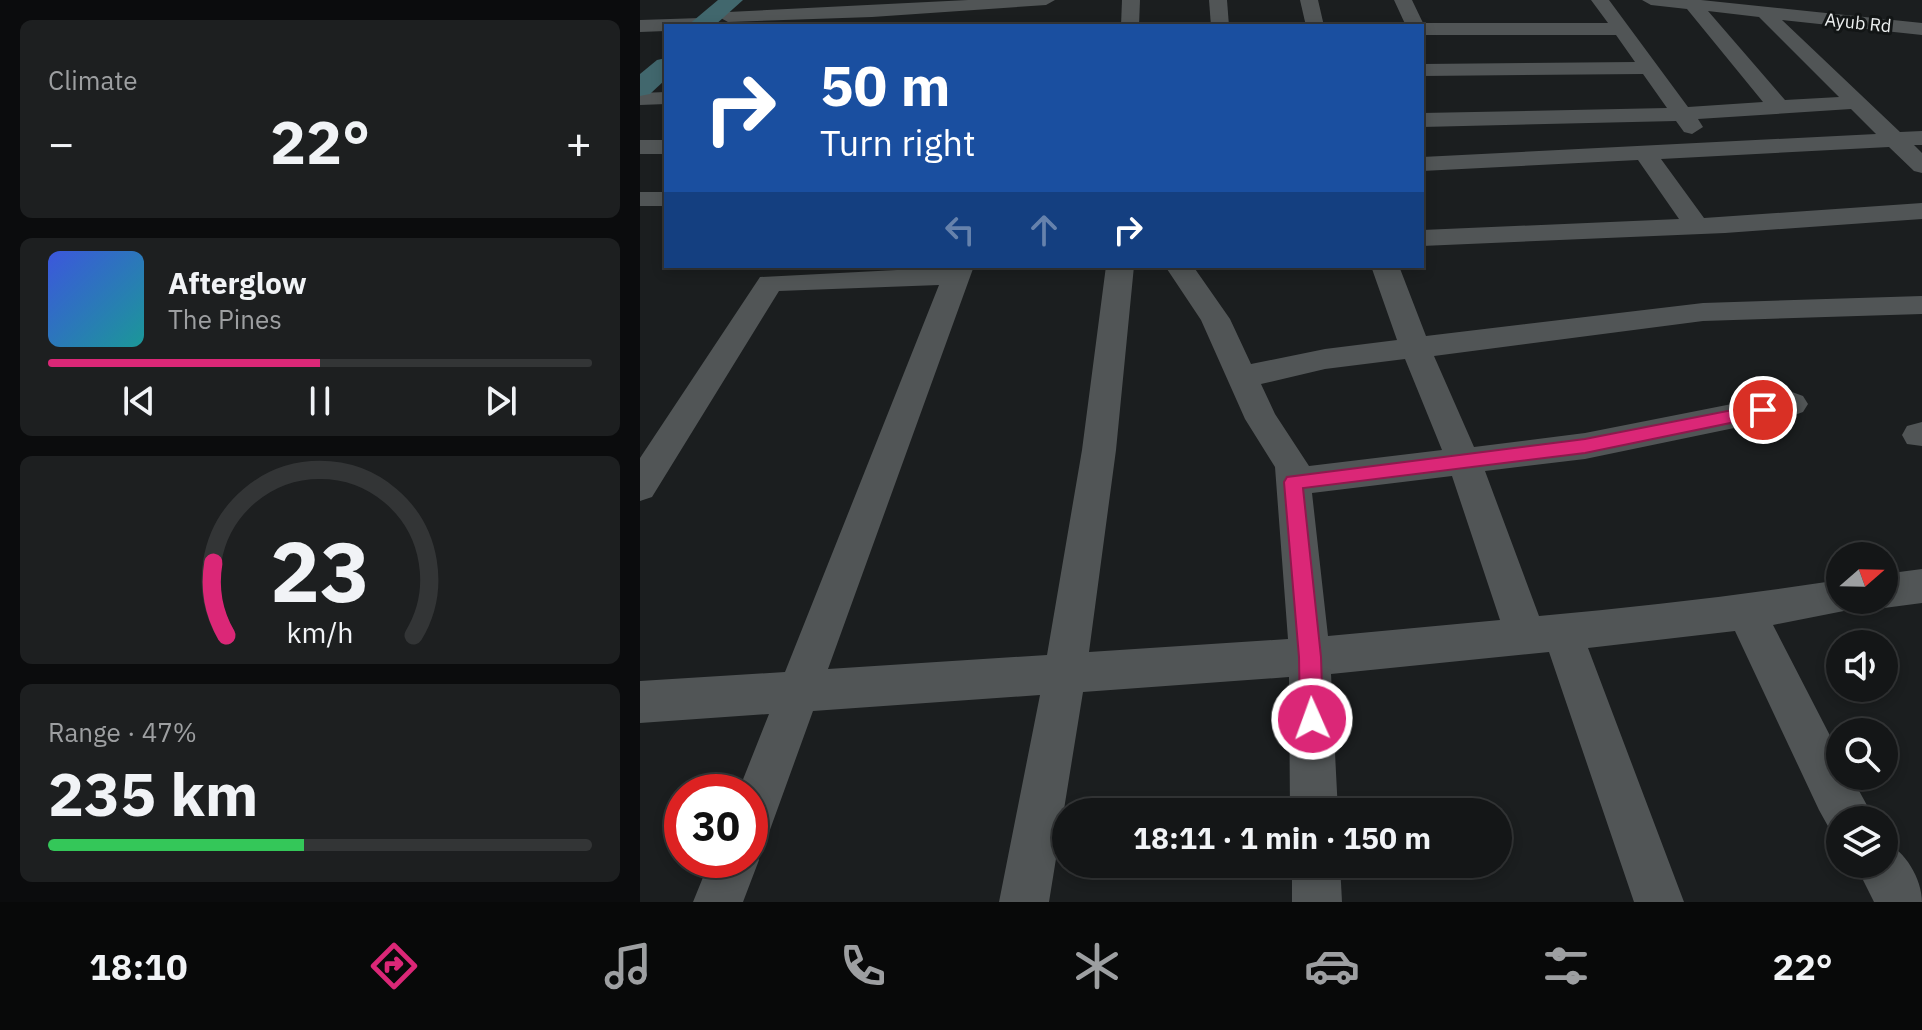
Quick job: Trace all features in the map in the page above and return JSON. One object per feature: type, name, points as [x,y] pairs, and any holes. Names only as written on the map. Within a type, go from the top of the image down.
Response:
[{"type":"main road","points":[[715,19],[749,0]]},
{"type":"main road","points":[[640,72],[664,54]]},
{"type":"main road","points":[[640,88],[664,68]]},
{"type":"street","points":[[640,26],[1046,0]]},
{"type":"street","points":[[1130,24],[1131,0]]},
{"type":"street","points":[[1218,0],[1220,24]]},
{"type":"street","points":[[1309,0],[1315,24]]},
{"type":"street","points":[[1403,0],[1414,24]]},
{"type":"street","points":[[1600,0],[1681,114],[1711,148]]},
{"type":"street","points":[[1860,0],[1922,48]]},
{"type":"street","name":"Ayub Rd","points":[[1663,1],[1922,29]]},
{"type":"street","points":[[994,4],[1013,24]]},
{"type":"street","points":[[1692,4],[1779,107]]},
{"type":"street","points":[[1764,12],[1922,166]]},
{"type":"street","points":[[1424,29],[1621,29]]},
{"type":"street","points":[[1424,70],[1648,68]]},
{"type":"street","points":[[640,99],[664,98]]},
{"type":"street","points":[[1424,120],[1681,114],[1857,102]]},
{"type":"street","points":[[1424,164],[1922,138]]},
{"type":"street","points":[[640,147],[664,147]]},
{"type":"street","points":[[1644,152],[1697,226]]},
{"type":"street","points":[[640,199],[664,199]]},
{"type":"street","points":[[1424,238],[1697,226],[1922,211]]},
{"type":"street","points":[[1024,902],[1065,673],[1099,450],[1120,268]]},
{"type":"street","points":[[1180,268],[1215,319],[1261,419],[1292,465],[1310,657],[1314,798]]},
{"type":"street","points":[[1386,268],[1416,350],[1479,497],[1544,634],[1659,902]]},
{"type":"street","points":[[640,487],[770,283],[958,271],[768,775]]},
{"type":"street","points":[[1241,377],[1325,359],[1703,312],[1922,305]]},
{"type":"street","points":[[1293,482],[1585,446],[1792,404]]},
{"type":"street","points":[[1898,589],[1922,586]]},
{"type":"street","points":[[640,702],[1310,657],[1697,619],[1745,609],[1826,599]]},
{"type":"street","points":[[1745,609],[1842,806]]},
{"type":"street","points":[[718,902],[728,878]]},
{"type":"street","points":[[1316,878],[1317,902]]},
{"type":"street","points":[[1888,878],[1903,902]]},
{"type":"route","points":[[1312,719],[1310,657],[1293,482],[1585,446],[1763,410]]}]
